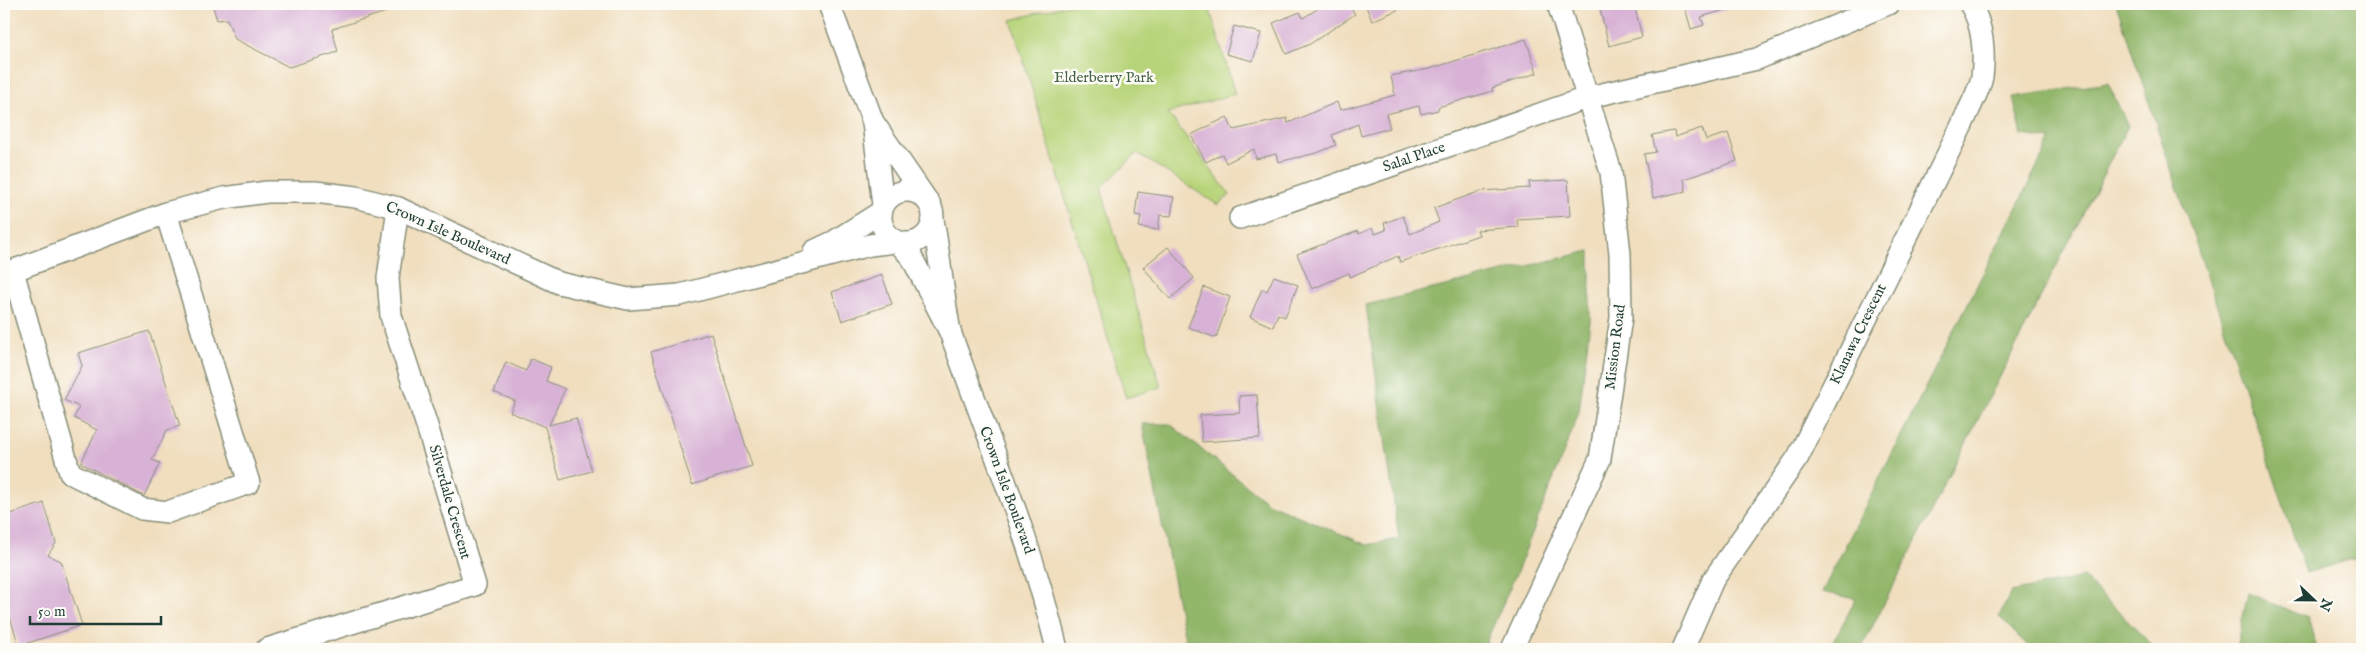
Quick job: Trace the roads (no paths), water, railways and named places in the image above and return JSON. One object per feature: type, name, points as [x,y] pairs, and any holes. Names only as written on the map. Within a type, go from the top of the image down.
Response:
[{"type":"street","points":[[829,4],[873,122],[931,211],[931,227],[923,238],[910,244],[897,242],[883,229],[873,122]]},
{"type":"street","name":"Mission Road","points":[[1512,649],[1600,458],[1621,318],[1620,254],[1611,172],[1558,4]]},
{"type":"street","points":[[1588,97],[1757,59],[1888,4]]},
{"type":"street","name":"Klanawa Crescent","points":[[1683,649],[1713,580],[1798,456],[1962,125],[1982,78],[1982,46],[1978,17],[1970,4]]},
{"type":"street","name":"Salal Place","points":[[1240,218],[1588,97]]},
{"type":"street","name":"Crown Isle Boulevard","points":[[776,269],[835,241],[882,209],[888,198],[905,191],[922,196],[931,211],[939,251],[941,286],[950,332]]},
{"type":"street","name":"Crown Isle Boulevard","points":[[8,272],[166,213],[224,198],[267,192],[315,192],[348,196],[398,208],[559,283],[628,299],[680,295],[870,245],[897,242],[912,258],[950,332],[1032,560],[1047,606],[1057,649]]},
{"type":"street","name":"Silverdale Crescent","points":[[267,649],[474,585],[427,426],[391,316],[388,278],[398,208]]},
{"type":"street","points":[[8,272],[70,474],[142,509],[168,512],[249,483],[166,213]]},
{"type":"park label","name":"Elderberry Park","points":[[1104,77]]}]
